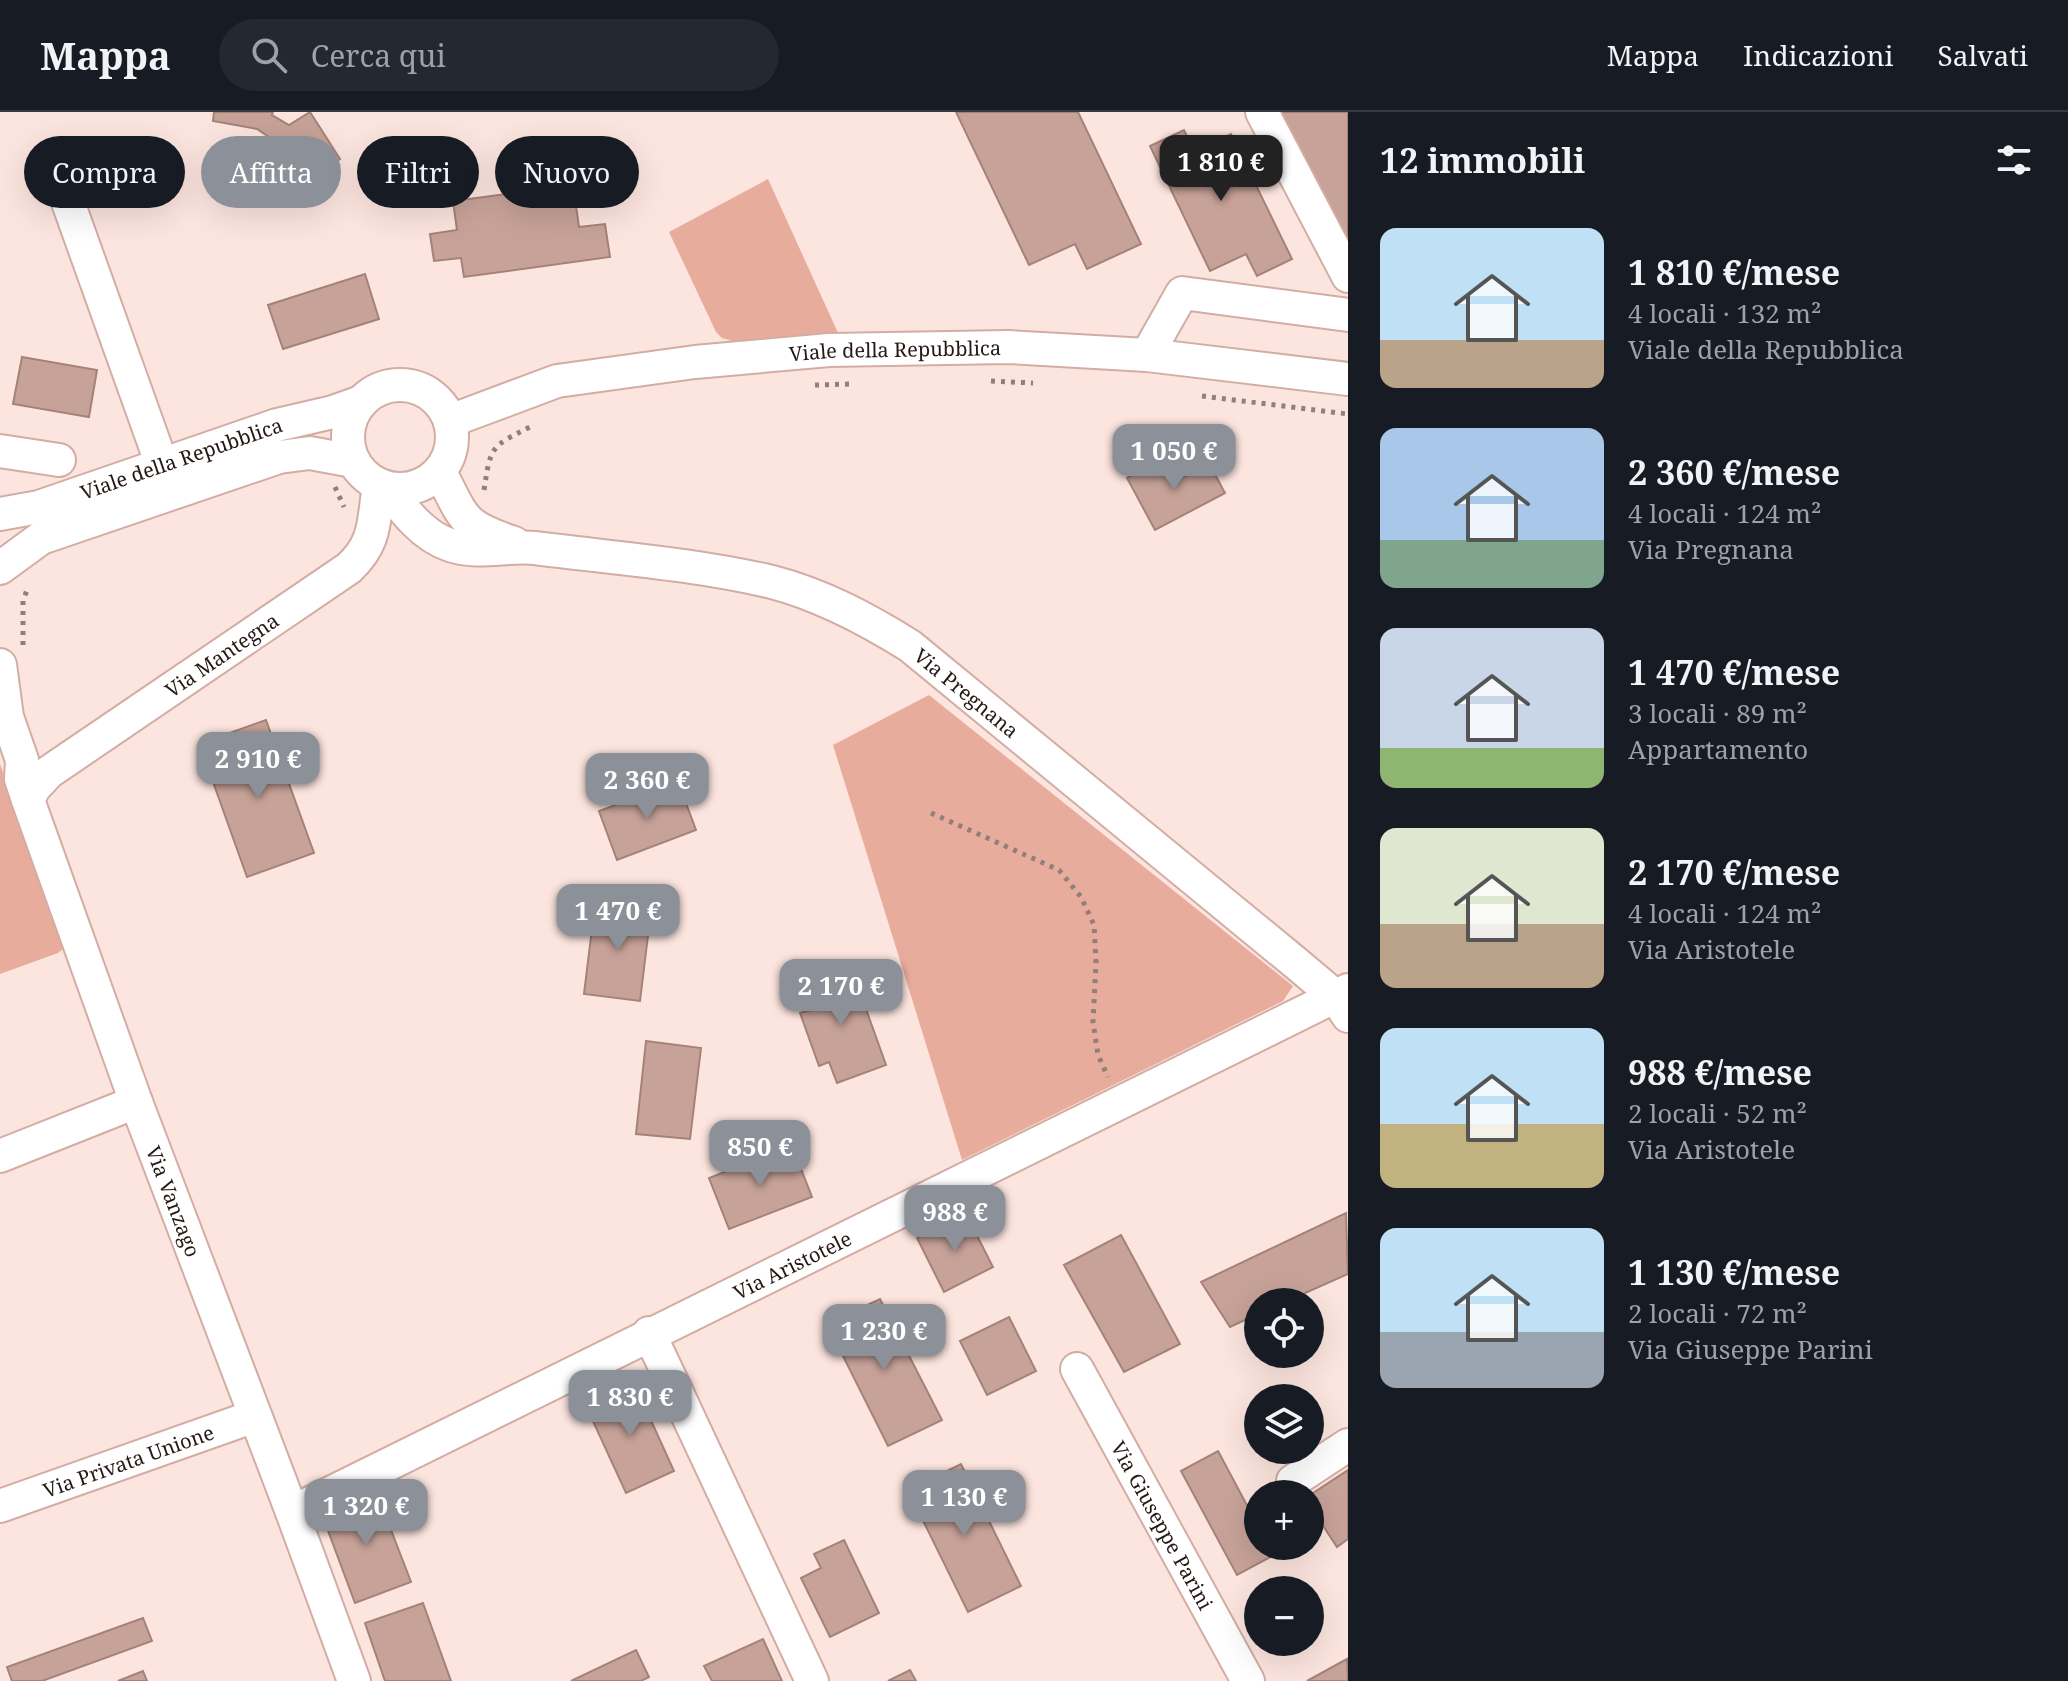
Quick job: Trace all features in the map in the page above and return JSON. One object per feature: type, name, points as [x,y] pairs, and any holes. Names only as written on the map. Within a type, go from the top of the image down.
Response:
[{"type":"street","points":[[1262,112],[1348,276]]},
{"type":"street","points":[[70,208],[162,465]]},
{"type":"street","points":[[1147,355],[1182,293],[1348,315]]},
{"type":"street","name":"Viale della Repubblica","points":[[450,421],[557,381],[695,362],[829,350],[1008,347],[1147,355],[1348,379]]},
{"type":"street","points":[[393,385],[411,386],[428,392],[442,405],[450,421],[453,439],[449,456],[440,472],[416,488],[384,487],[360,472],[339,470],[348,446],[352,415],[361,402],[376,390],[393,385]]},
{"type":"street","name":"Viale della Repubblica","points":[[0,514],[39,507],[277,425],[361,402]]},
{"type":"street","points":[[0,451],[59,460]]},
{"type":"street","name":"Viale della Repubblica","points":[[0,568],[41,538],[279,457],[310,453],[339,470]]},
{"type":"street","points":[[440,472],[465,521]]},
{"type":"street","name":"Via Pregnana","points":[[384,487],[406,514],[432,536],[451,546],[485,550],[524,547],[676,566],[772,582],[869,620],[922,656],[1344,1001]]},
{"type":"street","name":"Via Mantegna","points":[[28,800],[34,788],[36,766],[349,568],[363,555],[371,537],[384,487]]},
{"type":"street","name":"Via Pregnana","points":[[465,521],[481,532],[524,547]]},
{"type":"street","points":[[6,657],[4,711],[36,766]]},
{"type":"street","name":"Via Vanzago","points":[[28,800],[136,1102],[354,1681]]},
{"type":"street","name":"Via Aristotele","points":[[292,1512],[1119,1103],[1344,1001]]},
{"type":"street","points":[[0,1156],[136,1102]]},
{"type":"street","points":[[649,1333],[812,1681]]},
{"type":"street","name":"Via Giuseppe Parini","points":[[1077,1369],[1248,1681]]},
{"type":"street","name":"Via Privata Unione","points":[[0,1506],[255,1416]]},
{"type":"street","points":[[1295,1480],[1348,1445]]},
{"type":"path","points":[[987,381],[1045,383]]},
{"type":"path","points":[[801,386],[864,383]]},
{"type":"path","points":[[1193,395],[1348,414]]},
{"type":"path","points":[[465,521],[481,502],[489,457],[494,447],[544,420]]},
{"type":"path","points":[[339,470],[334,486],[352,526],[371,537]]},
{"type":"path","points":[[6,657],[23,648],[23,601],[29,582]]},
{"type":"path","points":[[931,813],[1059,870],[1081,897],[1094,925],[1093,1022],[1098,1055],[1119,1103]]},
{"type":"shaded area","points":[[768,179],[839,335],[732,341],[722,338],[716,332],[669,232]]},
{"type":"shaded area","points":[[929,695],[1293,986],[1283,1001],[962,1160],[833,745]]},
{"type":"shaded area","points":[[0,764],[67,946],[58,953],[0,974]]},
{"type":"building","points":[[214,112],[273,112],[272,115],[289,125],[310,112],[325,136],[267,136],[257,129],[213,121]]},
{"type":"building","points":[[956,112],[1078,112],[1141,244],[1087,269],[1075,244],[1029,265]]},
{"type":"building","points":[[1279,112],[1348,112],[1348,247]]},
{"type":"building","points":[[1184,130],[1194,152],[1231,134],[1292,259],[1257,276],[1246,254],[1210,271],[1150,146]]},
{"type":"building","points":[[495,195],[495,208],[576,208],[579,227],[605,224],[610,257],[464,277],[461,258],[434,261],[430,234],[457,230],[454,208],[479,208],[479,198]]},
{"type":"building","points":[[365,274],[379,319],[283,349],[268,305]]},
{"type":"building","points":[[22,357],[97,370],[89,417],[13,404]]},
{"type":"building","points":[[1158,461],[1164,473],[1179,465],[1185,476],[1209,463],[1225,493],[1155,530],[1127,478]]},
{"type":"building","points":[[266,720],[314,853],[247,877],[203,754],[225,746],[221,736]]},
{"type":"building","points":[[678,782],[696,830],[617,860],[599,811]]},
{"type":"building","points":[[595,904],[651,911],[640,1001],[584,994]]},
{"type":"building","points":[[852,970],[886,1065],[837,1083],[829,1062],[819,1066],[800,1013],[811,1010],[802,987]]},
{"type":"building","points":[[646,1041],[701,1048],[690,1139],[636,1134]]},
{"type":"building","points":[[792,1146],[812,1197],[729,1229],[709,1178]]},
{"type":"building","points":[[1346,1213],[1348,1274],[1316,1288],[1244,1288],[1244,1320],[1230,1327],[1201,1282]]},
{"type":"building","points":[[966,1214],[993,1267],[944,1292],[917,1238]]},
{"type":"building","points":[[1121,1235],[1180,1344],[1124,1372],[1064,1265]]},
{"type":"building","points":[[880,1299],[942,1420],[888,1446],[827,1324]]},
{"type":"building","points":[[1009,1317],[1036,1371],[987,1395],[960,1341]]},
{"type":"building","points":[[634,1383],[674,1471],[626,1493],[586,1406]]},
{"type":"building","points":[[1218,1451],[1244,1500],[1244,1560],[1265,1560],[1237,1575],[1181,1471]]},
{"type":"building","points":[[961,1464],[1021,1586],[968,1612],[908,1490]]},
{"type":"building","points":[[1348,1470],[1348,1539],[1337,1547],[1324,1527],[1324,1486]]},
{"type":"building","points":[[376,1491],[411,1582],[355,1603],[321,1512]]},
{"type":"building","points":[[844,1540],[879,1613],[830,1637],[801,1578],[821,1568],[814,1554]]},
{"type":"building","points":[[423,1603],[451,1681],[385,1681],[365,1623]]},
{"type":"building","points":[[143,1618],[152,1641],[42,1681],[12,1681],[7,1667]]},
{"type":"building","points":[[763,1639],[782,1681],[712,1681],[704,1666]]},
{"type":"building","points":[[636,1650],[649,1677],[641,1681],[571,1681]]},
{"type":"building","points":[[1347,1659],[1348,1681],[1307,1681]]},
{"type":"building","points":[[910,1670],[916,1681],[888,1681]]},
{"type":"building","points":[[143,1671],[147,1681],[118,1681]]}]
